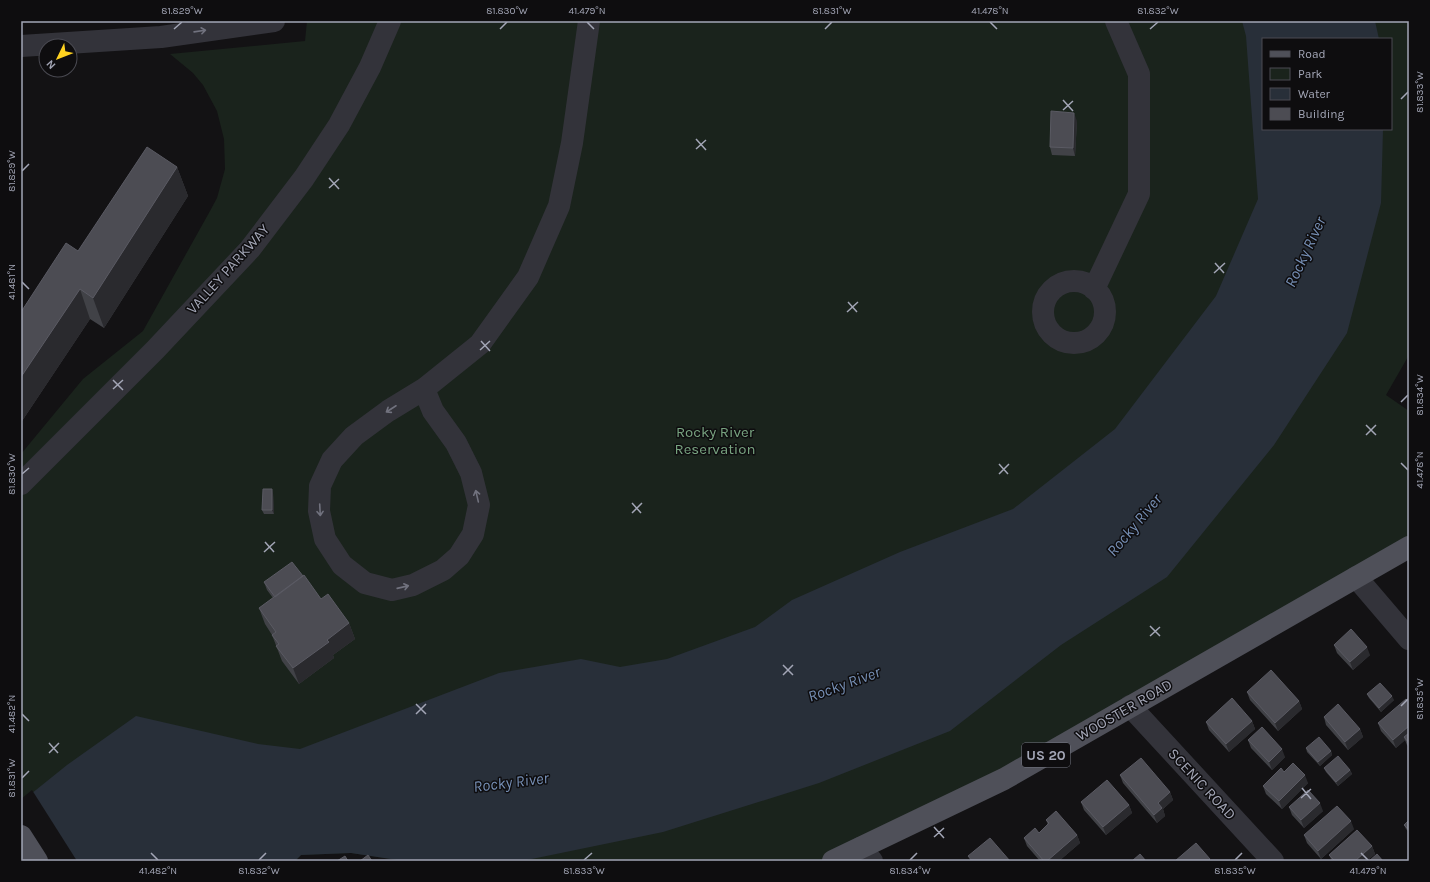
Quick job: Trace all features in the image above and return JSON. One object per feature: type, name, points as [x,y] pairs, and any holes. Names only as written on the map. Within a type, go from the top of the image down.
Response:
[{"type":"main road","name":"WOOSTER ROAD","points":[[833,861],[866,854],[1004,779],[1409,546]]},
{"type":"main road","points":[[21,836],[37,861]]},
{"type":"street","points":[[21,46],[160,29],[274,21]]},
{"type":"street","name":"VALLEY PARKWAY","points":[[21,484],[155,350],[250,249],[304,178],[339,125],[370,67],[390,21]]},
{"type":"street","points":[[424,389],[433,411],[456,443],[471,473],[479,505],[473,534],[460,556],[443,570],[413,585],[392,590],[365,583],[342,565],[325,539],[319,511],[320,486],[332,460],[354,436],[388,411],[424,389],[480,344],[528,277],[559,206],[572,143],[589,21]]},
{"type":"street","points":[[1094,290],[1139,194],[1139,74],[1116,21]]},
{"type":"street","points":[[1356,577],[1409,639]]},
{"type":"street","name":"SCENIC ROAD","points":[[1130,706],[1273,861]]},
{"type":"green space","name":"Rocky River Reservation","points":[[307,21],[1409,21],[1409,355],[1386,395],[1409,411],[1409,539],[1266,627],[835,861],[404,861],[351,853],[301,855],[295,861],[21,861],[21,454],[83,379],[143,331],[217,198],[225,169],[224,139],[217,111],[203,85],[193,73],[170,54],[305,41]]},
{"type":"water","name":"Rocky River","points":[[1242,21],[1375,21],[1379,38],[1262,38],[1262,130],[1383,130],[1381,203],[1347,333],[1274,445],[1167,577],[1061,645],[950,731],[819,783],[663,832],[522,861],[404,861],[351,853],[301,855],[295,861],[21,861],[21,802],[67,765],[136,716],[258,744],[300,749],[499,673],[581,659],[620,667],[667,659],[755,627],[792,600],[900,552],[1013,509],[1115,429],[1216,296],[1258,199],[1246,36]]},
{"type":"pier","points":[[32,790],[77,861],[21,861],[21,799]]},
{"type":"building","points":[[1051,111],[1074,113],[1073,148],[1050,147]]},
{"type":"building","points":[[147,147],[177,167],[93,298],[80,289],[21,377],[21,312],[66,243],[78,251]]},
{"type":"building","points":[[263,489],[272,489],[272,510],[262,510]]},
{"type":"building","points":[[292,562],[303,576],[275,597],[264,582]]},
{"type":"building","points":[[304,575],[321,599],[328,594],[349,623],[327,640],[329,642],[293,668],[276,646],[279,644],[272,635],[276,632],[259,608]]},
{"type":"building","points":[[1351,629],[1367,647],[1350,662],[1334,645]]},
{"type":"building","points":[[1271,670],[1299,701],[1275,723],[1247,692]]},
{"type":"building","points":[[1380,683],[1392,696],[1379,708],[1367,694]]},
{"type":"building","points":[[1232,698],[1252,721],[1226,744],[1206,722]]},
{"type":"building","points":[[1406,699],[1409,702],[1409,726],[1393,740],[1378,723]]},
{"type":"building","points":[[1338,704],[1360,729],[1345,742],[1324,717]]},
{"type":"building","points":[[1262,727],[1282,749],[1269,762],[1248,740]]},
{"type":"building","points":[[1409,733],[1409,743],[1404,737]]},
{"type":"building","points":[[1319,737],[1331,751],[1318,762],[1306,748]]},
{"type":"building","points":[[1338,756],[1350,770],[1336,782],[1324,768]]},
{"type":"building","points":[[1141,758],[1170,792],[1158,803],[1162,808],[1154,815],[1120,775]]},
{"type":"building","points":[[1293,763],[1305,775],[1279,801],[1263,786],[1281,768],[1284,772]]},
{"type":"building","points":[[1107,780],[1129,805],[1103,827],[1081,802]]},
{"type":"building","points":[[1308,790],[1320,803],[1301,820],[1289,807]]},
{"type":"building","points":[[1337,806],[1351,821],[1318,851],[1304,835]]},
{"type":"building","points":[[1056,811],[1077,835],[1047,861],[1044,861],[1024,838],[1035,828],[1039,833],[1049,823],[1046,820]]},
{"type":"building","points":[[1409,820],[1409,830],[1404,825]]},
{"type":"building","points":[[1357,830],[1372,846],[1355,861],[1335,861],[1329,855]]},
{"type":"building","points":[[990,838],[1010,861],[972,861],[968,856]]},
{"type":"building","points":[[1196,843],[1210,859],[1208,861],[1175,861]]},
{"type":"building","points":[[1140,854],[1146,861],[1132,861]]},
{"type":"building","points":[[1377,854],[1383,861],[1369,861]]},
{"type":"building","points":[[368,855],[372,861],[360,861]]},
{"type":"building","points":[[345,856],[348,861],[337,861]]}]
